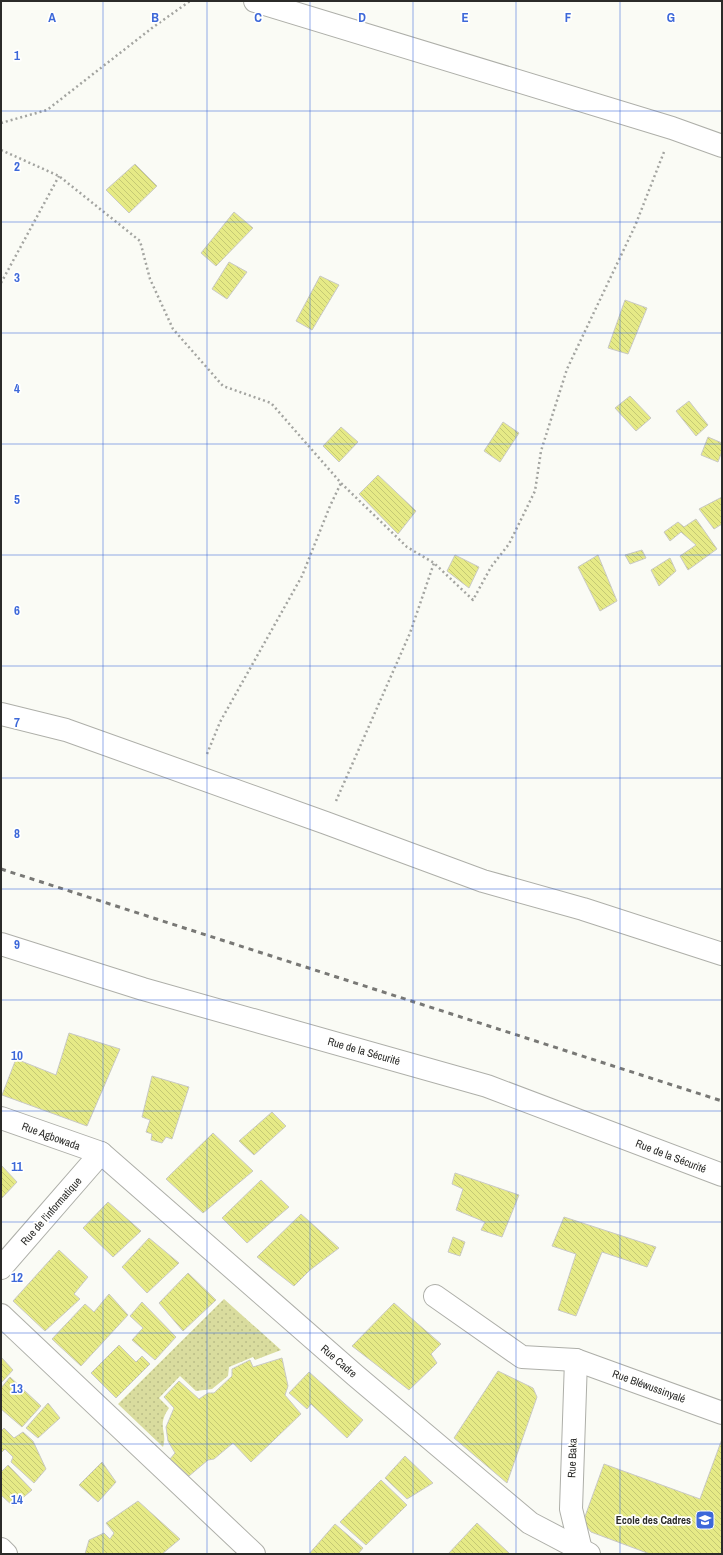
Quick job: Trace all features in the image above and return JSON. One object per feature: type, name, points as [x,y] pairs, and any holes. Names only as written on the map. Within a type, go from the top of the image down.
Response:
[{"type":"street","points":[[255,1],[672,128],[722,146]]},
{"type":"street","points":[[1,714],[66,730],[483,881],[584,909],[722,954]]},
{"type":"street","name":"Rue de la Sécurité","points":[[1,944],[143,989],[487,1086],[722,1175]]},
{"type":"street","name":"Rue Agbowada","points":[[1,1118],[101,1153]]},
{"type":"street","name":"Rue de l'informatique","points":[[1,1268],[101,1153]]},
{"type":"street","name":"Rue Cadre","points":[[101,1153],[356,1376],[530,1523],[583,1552]]},
{"type":"street","name":"Rue Bléwussinyalé","points":[[435,1296],[522,1357],[576,1360],[722,1413]]},
{"type":"street","points":[[1,1315],[254,1554]]},
{"type":"street","name":"Rue Baka","points":[[576,1360],[571,1509],[583,1552]]},
{"type":"street","points":[[1,1549],[6,1554]]},
{"type":"path","points":[[1,123],[48,110],[152,28],[190,1]]},
{"type":"path","points":[[1,150],[59,176],[140,242],[150,279],[173,329],[223,386],[271,403],[341,483],[407,547],[434,563],[473,600],[492,567],[509,544],[535,490],[541,451],[567,370],[635,226],[672,128]]},
{"type":"path","points":[[1,282],[59,176]]},
{"type":"path","points":[[198,777],[220,722],[302,576],[330,506],[341,483]]},
{"type":"path","points":[[326,823],[410,633],[434,563]]},
{"type":"green space","points":[[224,1299],[281,1350],[255,1360],[253,1357],[229,1367],[228,1376],[212,1389],[196,1391],[180,1376],[159,1398],[169,1408],[163,1420],[163,1447],[118,1404]]},
{"type":"building","points":[[135,164],[157,186],[129,213],[106,190]]},
{"type":"building","points":[[234,212],[253,228],[216,266],[201,253]]},
{"type":"building","points":[[229,262],[247,272],[227,299],[212,289]]},
{"type":"building","points":[[320,276],[339,285],[312,330],[296,321]]},
{"type":"building","points":[[625,300],[647,308],[628,354],[608,348]]},
{"type":"building","points":[[630,396],[651,418],[636,431],[615,408]]},
{"type":"building","points":[[689,401],[708,425],[696,436],[676,411]]},
{"type":"building","points":[[503,422],[519,433],[500,462],[484,451]]},
{"type":"building","points":[[341,427],[358,442],[339,462],[323,446]]},
{"type":"building","points":[[708,437],[722,443],[722,451],[718,462],[701,455]]},
{"type":"building","points":[[378,475],[416,511],[398,534],[359,494]]},
{"type":"building","points":[[722,497],[722,524],[714,529],[699,509]]},
{"type":"building","points":[[696,519],[717,549],[688,570],[680,556],[696,545],[681,532],[670,541],[664,532],[678,522],[684,527]]},
{"type":"building","points":[[642,550],[646,558],[630,564],[625,555]]},
{"type":"building","points":[[455,555],[479,567],[469,588],[447,571]]},
{"type":"building","points":[[598,555],[617,601],[600,611],[578,567]]},
{"type":"building","points":[[670,558],[676,571],[659,586],[651,570]]},
{"type":"building","points":[[69,1033],[120,1049],[87,1126],[2,1095],[16,1059],[56,1075]]},
{"type":"building","points":[[152,1076],[189,1087],[172,1139],[166,1137],[162,1143],[151,1140],[152,1134],[146,1132],[150,1120],[142,1117]]},
{"type":"building","points":[[272,1112],[286,1126],[254,1155],[239,1141]]},
{"type":"building","points":[[213,1133],[253,1171],[203,1213],[166,1179]]},
{"type":"building","points":[[1,1165],[17,1182],[1,1199]]},
{"type":"building","points":[[455,1173],[519,1195],[502,1237],[481,1230],[485,1222],[456,1210],[463,1189],[452,1184]]},
{"type":"building","points":[[261,1180],[289,1207],[247,1243],[222,1218]]},
{"type":"building","points":[[108,1202],[141,1231],[113,1257],[83,1228]]},
{"type":"building","points":[[301,1214],[339,1248],[310,1270],[294,1286],[257,1257]]},
{"type":"building","points":[[564,1217],[656,1247],[647,1267],[602,1252],[576,1316],[558,1310],[576,1254],[552,1246]]},
{"type":"building","points":[[453,1237],[465,1242],[460,1256],[448,1252]]},
{"type":"building","points":[[149,1238],[179,1263],[147,1293],[122,1267]]},
{"type":"building","points":[[59,1250],[88,1277],[74,1294],[80,1299],[45,1331],[13,1301]]},
{"type":"building","points":[[188,1273],[216,1300],[183,1331],[159,1303]]},
{"type":"building","points":[[109,1294],[128,1315],[81,1366],[52,1339],[85,1304],[94,1312]]},
{"type":"building","points":[[142,1302],[176,1337],[155,1360],[132,1340],[143,1328],[130,1316]]},
{"type":"building","points":[[394,1303],[441,1344],[431,1354],[437,1363],[409,1390],[352,1346]]},
{"type":"building","points":[[119,1345],[136,1362],[142,1356],[150,1364],[116,1398],[91,1373]]},
{"type":"building","points":[[1,1357],[13,1370],[1,1383]]},
{"type":"building","points":[[282,1358],[288,1386],[285,1395],[301,1414],[251,1462],[233,1443],[214,1459],[208,1460],[189,1476],[170,1459],[175,1453],[168,1441],[166,1427],[174,1408],[164,1397],[179,1381],[199,1399],[208,1393],[214,1393],[232,1376],[232,1369],[250,1360],[253,1367]]},
{"type":"building","points":[[498,1371],[533,1388],[537,1397],[507,1483],[454,1438]]},
{"type":"building","points":[[309,1372],[363,1420],[347,1438],[311,1404],[307,1409],[289,1393]]},
{"type":"building","points":[[10,1377],[41,1406],[22,1427],[1,1409],[1,1388]]},
{"type":"building","points":[[48,1403],[60,1418],[38,1438],[26,1428]]},
{"type":"building","points":[[4,1428],[14,1438],[23,1432],[33,1441],[46,1469],[34,1483],[11,1462],[13,1457],[5,1449],[1,1453],[1,1431]]},
{"type":"building","points":[[722,1439],[722,1554],[650,1554],[591,1532],[583,1522],[604,1464],[700,1499]]},
{"type":"building","points":[[405,1456],[433,1483],[407,1499],[385,1478]]},
{"type":"building","points":[[102,1462],[116,1482],[98,1502],[79,1485]]},
{"type":"building","points":[[8,1465],[32,1490],[13,1506],[1,1495],[1,1472]]},
{"type":"building","points":[[381,1480],[407,1505],[366,1545],[340,1522]]},
{"type":"building","points":[[138,1501],[180,1539],[162,1554],[85,1554],[89,1540],[104,1533],[110,1539],[114,1533],[106,1523]]},
{"type":"building","points":[[477,1523],[509,1553],[448,1554]]},
{"type":"building","points":[[335,1524],[363,1548],[358,1554],[309,1554]]},
{"type":"railway","points":[[1,869],[722,1101]]},
{"type":"place","name":"Ecole des Cadres","points":[[705,1520]]}]
